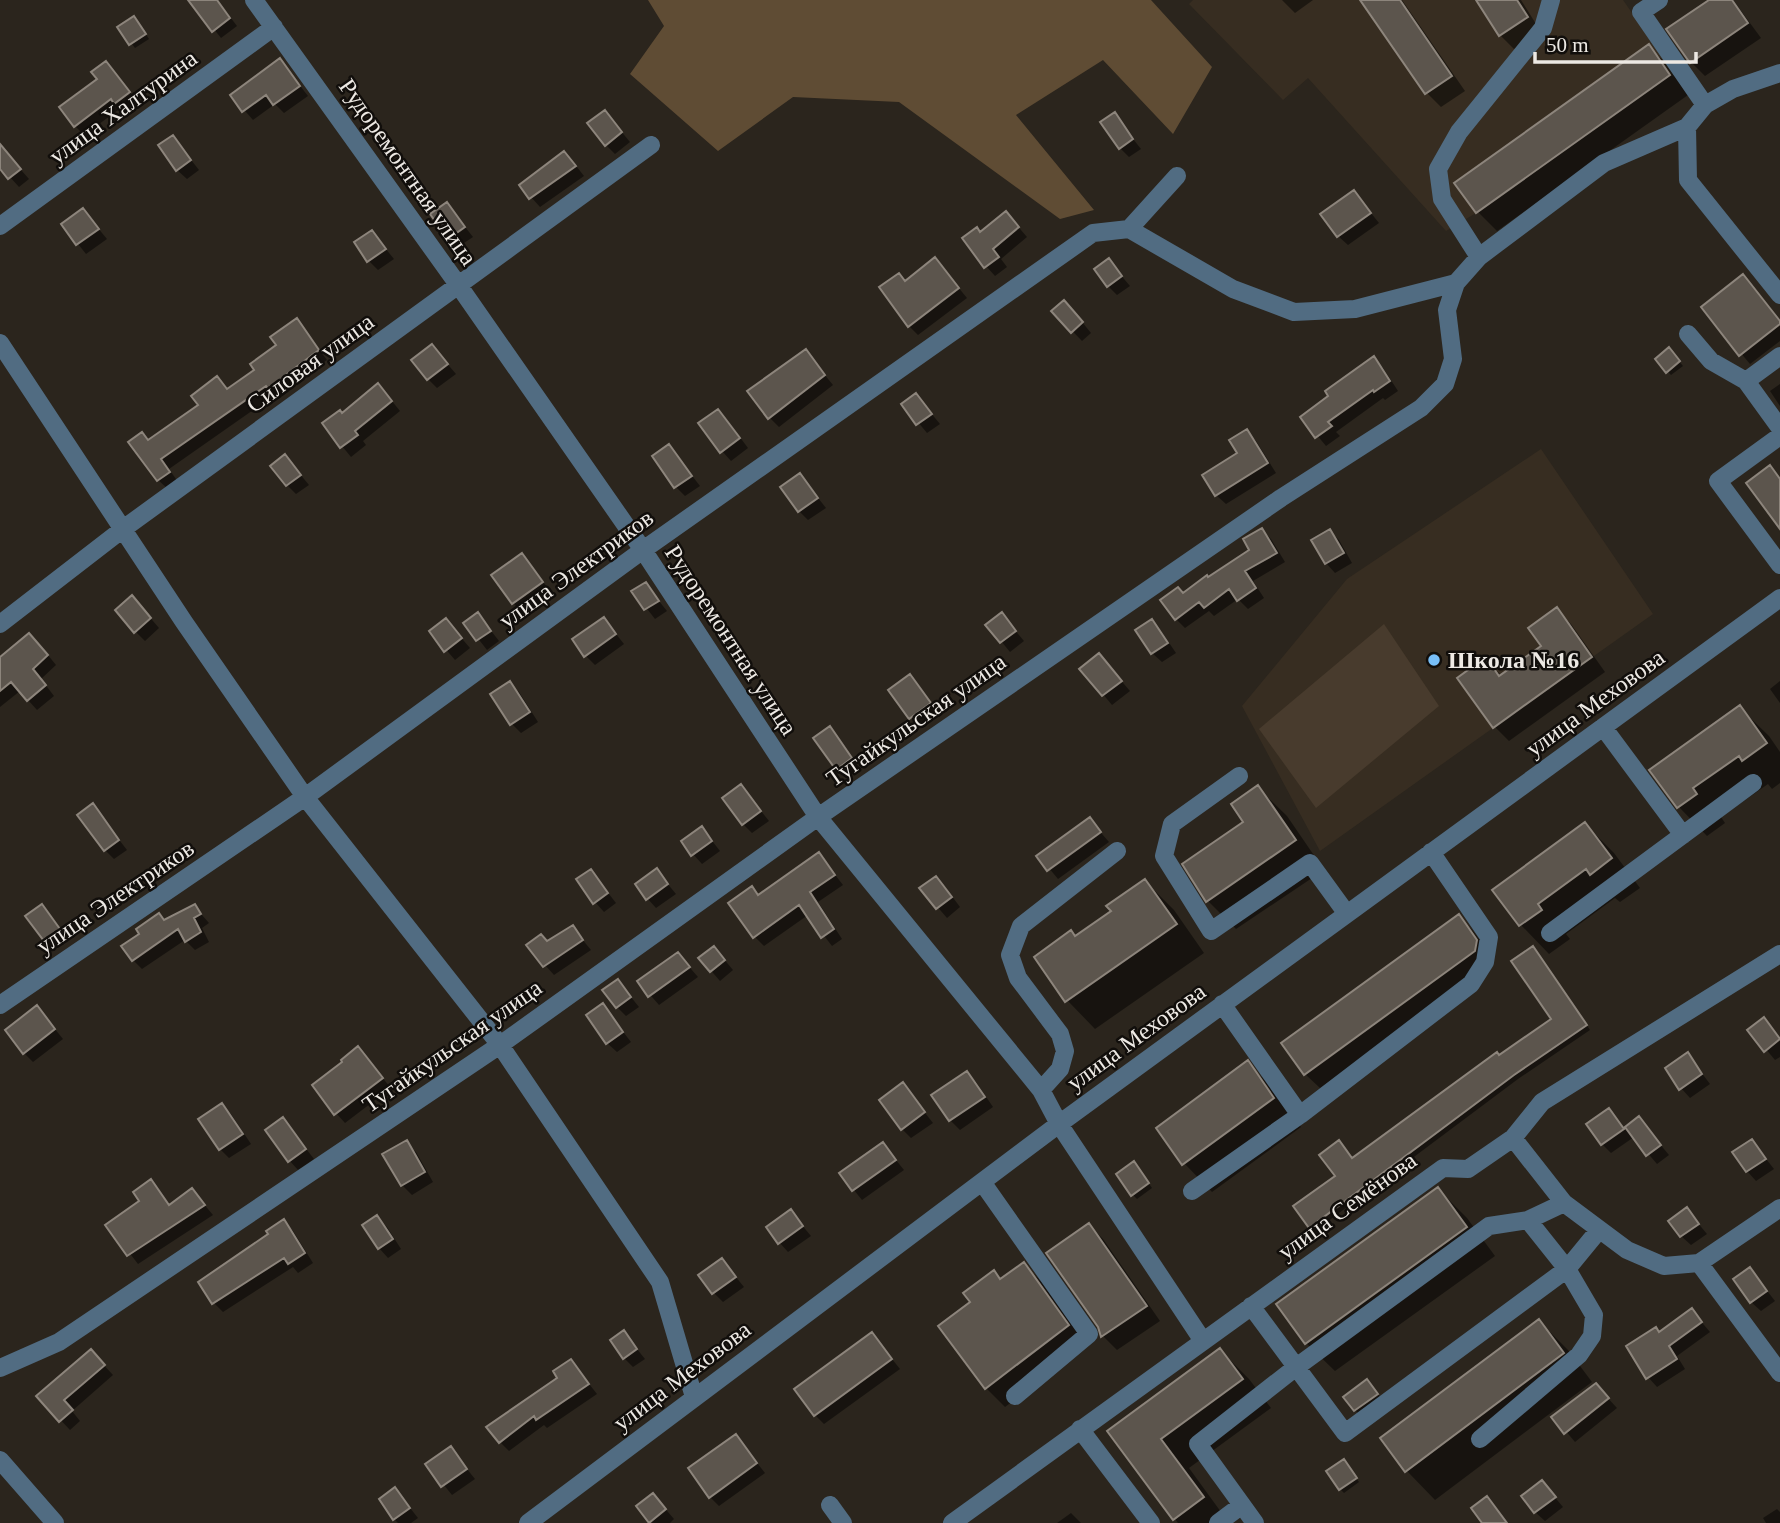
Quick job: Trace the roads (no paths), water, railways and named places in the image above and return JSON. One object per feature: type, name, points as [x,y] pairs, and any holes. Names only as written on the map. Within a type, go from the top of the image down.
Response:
[{"type":"street","name":"Рудоремонтная улица","points":[[254,0],[459,286],[643,550],[818,817],[1041,1090],[1059,1124],[1203,1341]]},
{"type":"street","points":[[1479,257],[1442,199],[1438,169],[1459,132],[1543,28],[1550,0]]},
{"type":"street","points":[[1659,0],[1641,12],[1705,105]]},
{"type":"street","name":"улица Халтурина","points":[[0,226],[274,27]]},
{"type":"street","name":"Тугайкульская улица","points":[[0,1368],[59,1342],[500,1045],[818,817],[1281,498],[1421,408],[1445,384],[1453,359],[1447,310],[1456,283],[1479,257],[1604,163],[1687,127],[1705,105],[1733,89],[1780,73]]},
{"type":"street","points":[[1687,127],[1688,180],[1780,295]]},
{"type":"street","name":"Силовая улица","points":[[0,624],[122,529],[651,145]]},
{"type":"street","points":[[1177,176],[1129,229],[1233,289],[1294,312],[1355,309],[1456,283]]},
{"type":"street","name":"улица Электриков","points":[[0,1005],[305,797],[643,550],[1093,233],[1129,229]]},
{"type":"street","points":[[1688,334],[1711,361],[1746,381],[1780,428]]},
{"type":"street","points":[[0,342],[122,529],[305,797],[500,1045],[660,1282],[694,1397]]},
{"type":"street","points":[[1746,381],[1780,356]]},
{"type":"street","points":[[1780,436],[1718,481],[1780,565]]},
{"type":"street","name":"улица Меховова","points":[[528,1523],[1059,1124],[1780,598]]},
{"type":"street","points":[[1603,727],[1682,835]]},
{"type":"street","points":[[1239,776],[1172,824],[1164,856],[1211,931],[1310,863],[1347,914]]},
{"type":"street","points":[[1550,933],[1753,783]]},
{"type":"street","points":[[1041,1090],[1060,1069],[1065,1051],[1060,1034],[1018,978],[1010,955],[1021,926],[1117,851]]},
{"type":"street","points":[[1192,1191],[1300,1115],[1471,984],[1485,962],[1489,937],[1431,852]]},
{"type":"street","name":"улица Семёнова","points":[[952,1523],[1443,1168],[1468,1168],[1513,1138],[1542,1102],[1780,954]]},
{"type":"street","points":[[1222,1004],[1300,1115]]},
{"type":"street","points":[[1513,1138],[1564,1203],[1627,1250],[1664,1266],[1699,1263],[1780,1208]]},
{"type":"street","points":[[982,1182],[1089,1334],[1015,1396]]},
{"type":"street","points":[[1255,1523],[1198,1444],[1295,1368],[1489,1226],[1528,1220],[1564,1203]]},
{"type":"street","points":[[1480,1439],[1579,1355],[1592,1336],[1594,1315],[1567,1269],[1528,1220]]},
{"type":"street","points":[[1251,1306],[1345,1433],[1567,1269],[1599,1230]]},
{"type":"street","points":[[1699,1263],[1780,1373]]},
{"type":"street","points":[[1080,1429],[1151,1523]]},
{"type":"street","points":[[0,1460],[55,1523]]},
{"type":"street","points":[[830,1505],[843,1523]]},
{"type":"street","points":[[1218,1523],[1242,1506]]},
{"type":"place","name":"Школа №16","points":[[1434,660]]}]
